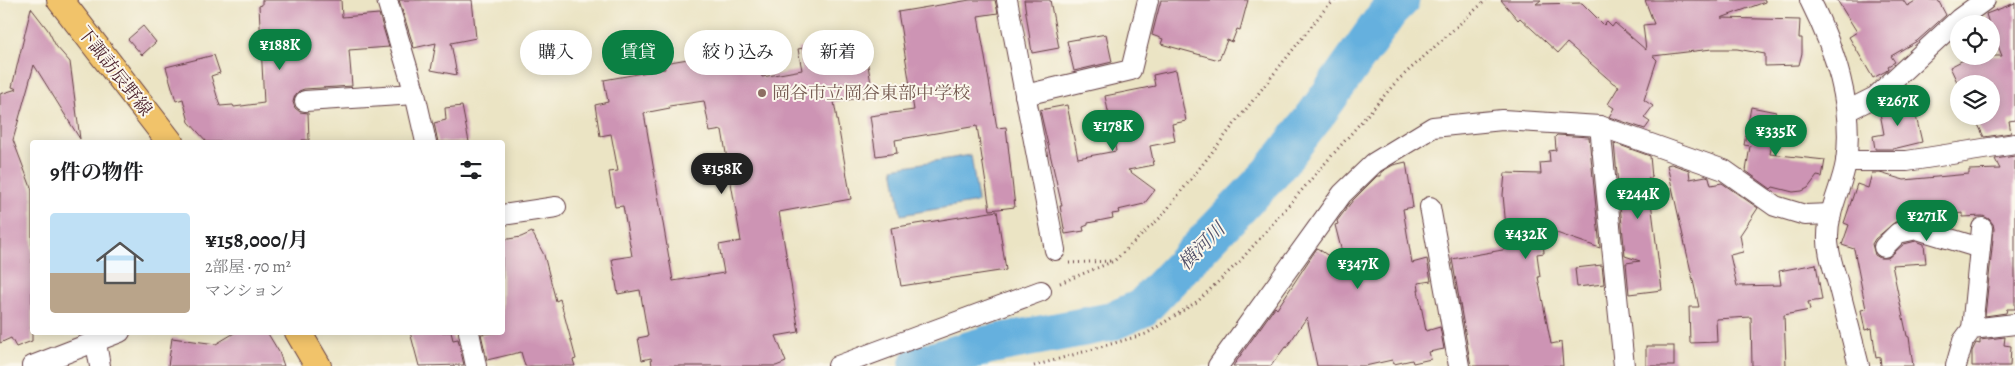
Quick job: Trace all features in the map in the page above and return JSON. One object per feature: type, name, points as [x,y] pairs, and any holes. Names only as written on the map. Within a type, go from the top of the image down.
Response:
[{"type":"main road","name":"下諏訪辰野線","points":[[60,0],[168,140]]},
{"type":"main road","points":[[300,335],[318,366]]},
{"type":"street","points":[[387,0],[415,94],[426,140]]},
{"type":"street","points":[[1007,0],[1055,250]]},
{"type":"street","points":[[1025,95],[1131,70],[1148,0]]},
{"type":"street","points":[[1810,0],[1822,23],[1838,66],[1847,111],[1846,160],[1841,185],[1831,214],[1828,237],[1832,261],[1859,366]]},
{"type":"street","points":[[1847,111],[1875,97],[1959,19],[1985,0]]},
{"type":"street","points":[[305,101],[415,94]]},
{"type":"street","points":[[1218,366],[1342,194],[1374,163],[1433,127],[1502,120],[1600,126],[1724,170],[1775,206],[1805,215],[1831,214]]},
{"type":"street","points":[[1600,126],[1624,366]]},
{"type":"street","points":[[1846,160],[1907,161],[2015,144]]},
{"type":"street","points":[[505,215],[556,207]]},
{"type":"street","points":[[1430,207],[1459,366]]},
{"type":"street","points":[[1956,366],[1964,341],[1972,329],[1982,228]]},
{"type":"street","points":[[1884,247],[1898,233],[1917,230],[1980,248]]},
{"type":"street","points":[[838,366],[1041,291]]},
{"type":"street","points":[[1972,329],[2015,324]]},
{"type":"street","points":[[32,366],[113,335]]},
{"type":"street","points":[[470,335],[476,366]]},
{"type":"street","points":[[96,343],[100,366]]},
{"type":"path","points":[[1041,291],[1114,261],[1161,217],[1325,9],[1335,0]]},
{"type":"path","points":[[1034,366],[1146,334],[1198,301],[1240,261],[1396,82],[1486,0]]},
{"type":"path","points":[[1055,250],[1066,263],[1114,261]]},
{"type":"water","points":[[971,155],[978,202],[901,215],[893,168]]},
{"type":"building","points":[[262,0],[341,0],[342,17],[379,14],[389,47],[349,50],[352,86],[304,89],[295,95],[293,102],[295,108],[300,112],[308,113],[309,140],[205,140],[189,122],[183,99],[176,101],[166,67],[214,55],[220,73],[211,76],[220,106],[233,105],[234,107],[264,103],[259,6],[262,5]]},
{"type":"building","points":[[399,0],[472,0],[476,38],[451,43],[457,75],[431,70],[436,43],[414,48]]},
{"type":"building","points":[[970,0],[995,0],[998,13],[978,16],[997,128],[1006,127],[1015,207],[990,210],[977,126],[895,140],[897,153],[876,156],[870,116],[914,110],[898,12]]},
{"type":"building","points":[[1024,0],[1050,0],[1059,48],[1032,53]]},
{"type":"building","points":[[1161,0],[1248,0],[1240,30],[1237,29],[1232,42],[1227,40],[1219,60],[1161,44],[1163,39],[1152,35]]},
{"type":"building","points":[[1501,0],[1541,0],[1536,4],[1582,3],[1604,25],[1607,22],[1612,27],[1615,23],[1646,50],[1643,25],[1654,24],[1645,0],[1765,0],[1765,2],[1721,18],[1800,20],[1799,38],[1802,38],[1802,53],[1799,65],[1765,66],[1765,54],[1737,49],[1712,49],[1653,56],[1657,60],[1644,100],[1653,106],[1644,118],[1650,122],[1645,129],[1609,117],[1614,108],[1608,104],[1619,86],[1613,83],[1567,43],[1558,53],[1520,18],[1518,20]]},
{"type":"building","points":[[1837,0],[1903,0],[1907,6],[1917,0],[1938,0],[1946,15],[1917,41],[1891,56],[1895,62],[1888,66],[1889,68],[1886,71],[1873,78],[1849,37],[1857,32]]},
{"type":"building","points":[[2015,3],[2015,120],[2009,121],[2011,133],[1984,137],[1978,125],[2000,125],[2000,75],[1954,75],[1950,67],[1954,65],[2000,65],[2000,56],[2002,56],[2000,51],[2000,15],[1986,14]]},
{"type":"building","points":[[31,8],[48,30],[56,46],[70,62],[80,139],[34,65],[13,140],[30,185],[30,335],[32,335],[32,341],[16,347],[11,338],[0,343],[0,94],[17,89],[12,87]]},
{"type":"building","points":[[143,26],[156,42],[142,55],[128,39]]},
{"type":"building","points":[[1106,34],[1112,62],[1074,71],[1067,41]]},
{"type":"building","points":[[802,48],[802,70],[798,49]]},
{"type":"building","points":[[684,60],[684,75],[762,75],[762,77],[792,75],[792,72],[802,70],[802,75],[870,75],[873,96],[834,102],[851,199],[779,212],[799,332],[776,336],[786,362],[776,366],[652,366],[651,358],[642,360],[638,338],[648,336],[640,290],[618,294],[612,259],[632,256],[623,206],[615,207],[609,172],[618,171],[611,134],[600,136],[595,105],[608,102],[604,80],[632,75],[674,75],[674,61]],"holes":[[[704,101],[710,132],[722,130],[741,241],[719,245],[724,273],[673,281],[644,113],[670,108],[669,106]]]},
{"type":"building","points":[[1176,70],[1186,121],[1172,124],[1175,141],[1150,146],[1154,165],[1128,170],[1155,190],[1144,204],[1118,210],[1119,213],[1112,214],[1113,218],[1088,223],[1088,225],[1083,227],[1084,231],[1065,234],[1060,206],[1062,206],[1040,110],[1067,105],[1078,158],[1116,151],[1105,96],[1155,86],[1153,75]]},
{"type":"building","points":[[1912,99],[1922,142],[1893,149],[1875,149],[1873,136],[1884,134],[1879,108]]},
{"type":"building","points":[[462,106],[469,140],[438,140],[434,123],[446,120],[445,108]]},
{"type":"building","points":[[1751,107],[1776,112],[1773,124],[1776,125],[1770,154],[1825,160],[1822,177],[1817,176],[1808,188],[1793,192],[1773,187],[1771,189],[1746,171],[1750,146],[1744,145]]},
{"type":"building","points":[[1557,135],[1589,137],[1600,248],[1542,228],[1544,253],[1537,254],[1540,277],[1538,277],[1551,344],[1561,342],[1563,366],[1471,366],[1452,259],[1508,249],[1503,195],[1505,173],[1541,174],[1540,163],[1550,162],[1549,151],[1556,150],[1555,137]]},
{"type":"building","points":[[1614,143],[1650,156],[1652,178],[1648,178],[1662,290],[1629,294],[1626,263],[1640,261],[1625,256]]},
{"type":"building","points":[[2015,156],[2015,309],[2007,309],[2006,313],[1985,316],[1994,229],[1989,219],[1983,216],[1963,217],[1963,213],[1922,218],[1915,217],[1895,222],[1875,239],[1872,244],[1875,255],[1880,258],[1888,258],[1904,244],[1916,241],[1924,244],[1926,263],[1892,265],[1907,336],[1909,337],[1913,366],[1881,366],[1880,357],[1876,358],[1872,328],[1865,330],[1861,310],[1866,309],[1854,249],[1842,245],[1849,225],[1844,223],[1857,184],[1868,188],[1872,173],[1880,173],[1904,180],[1969,174],[1969,170],[2000,169],[1995,159]]},
{"type":"building","points":[[1406,162],[1413,207],[1403,209],[1412,263],[1427,259],[1431,281],[1418,283],[1418,290],[1426,331],[1440,327],[1444,349],[1429,352],[1431,359],[1413,363],[1412,360],[1394,364],[1392,360],[1365,366],[1317,366],[1307,317],[1271,366],[1233,366],[1275,307],[1277,309],[1317,248],[1346,268],[1335,225],[1338,224],[1337,221],[1353,200],[1377,176],[1381,176],[1381,172],[1393,165]]},
{"type":"building","points":[[1671,164],[1689,170],[1690,179],[1706,176],[1709,177],[1711,185],[1722,183],[1758,208],[1740,235],[1743,252],[1730,255],[1737,286],[1781,285],[1779,271],[1816,264],[1822,300],[1808,302],[1810,310],[1784,315],[1786,366],[1752,366],[1751,317],[1716,319],[1717,342],[1690,343],[1689,307],[1699,307],[1667,165]]},
{"type":"building","points":[[997,211],[1006,270],[901,286],[891,228]]},
{"type":"building","points":[[532,232],[544,255],[556,301],[560,299],[576,359],[573,360],[575,366],[525,366],[521,352],[487,360],[481,335],[505,335],[505,240],[521,237]]},
{"type":"building","points":[[1602,265],[1604,284],[1577,287],[1575,268]]},
{"type":"building","points":[[231,335],[269,335],[279,352],[284,366],[168,366],[172,338],[216,344]]},
{"type":"building","points":[[411,335],[452,335],[453,340],[458,339],[464,365],[419,366]]},
{"type":"building","points":[[2005,337],[2004,345],[2011,346],[2010,366],[1972,366],[1972,351],[1976,343],[1980,344],[1980,340]]},
{"type":"building","points":[[1646,346],[1674,346],[1674,366],[1646,366]]},
{"type":"waterway","name":"横河川","points":[[918,366],[988,345],[1110,322],[1142,308],[1271,173],[1315,116],[1389,11],[1400,0]]},
{"type":"place","name":"岡谷市立岡谷東部中学校","points":[[762,93]]}]
